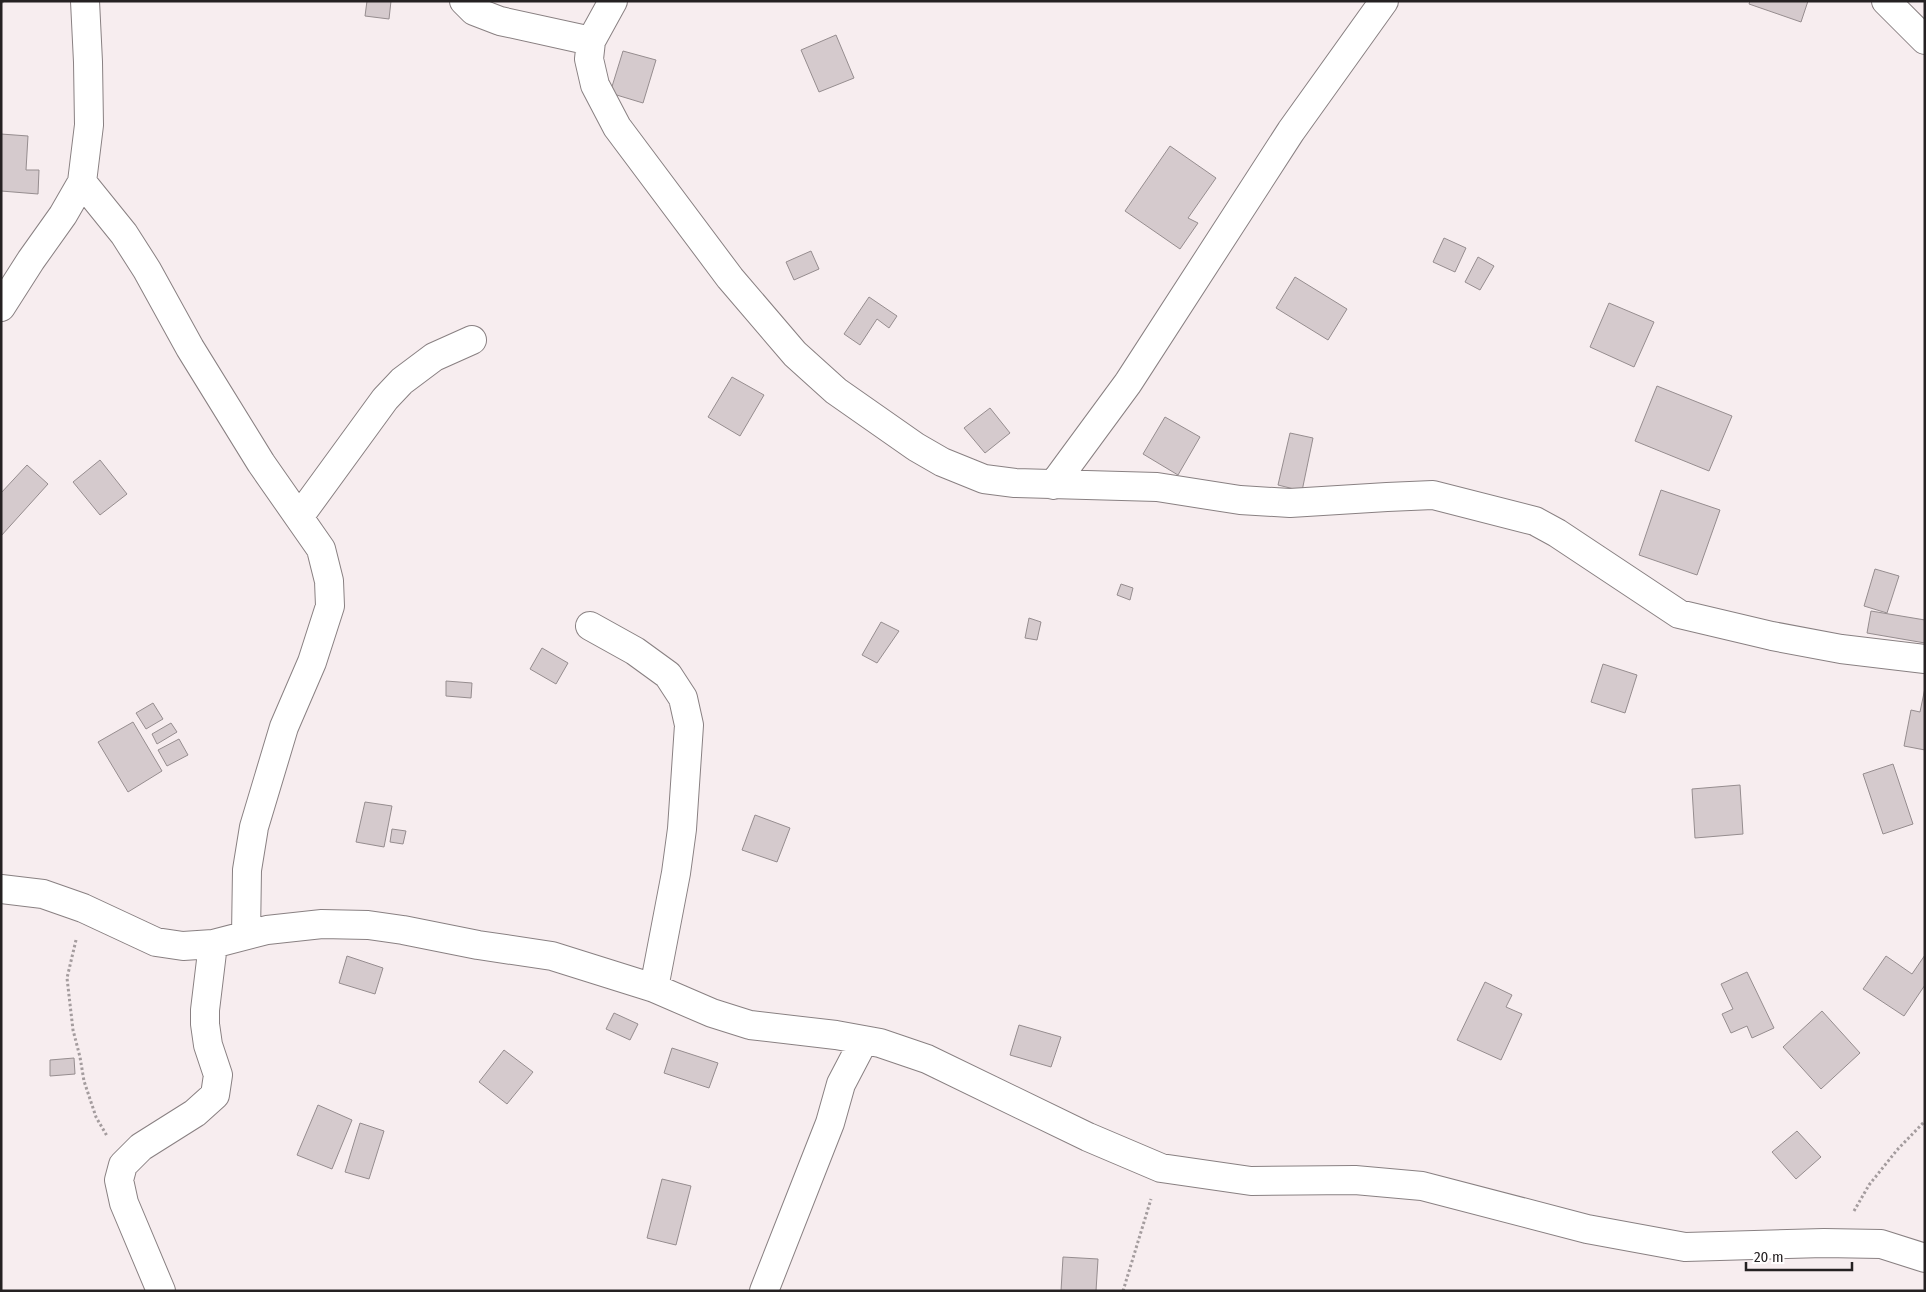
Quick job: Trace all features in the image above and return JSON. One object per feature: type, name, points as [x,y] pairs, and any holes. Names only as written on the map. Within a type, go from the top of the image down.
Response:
[{"type":"street","points":[[1,308],[63,215],[82,182],[89,125],[85,1]]},
{"type":"street","points":[[464,1],[474,11],[500,21],[591,41]]},
{"type":"street","points":[[613,1],[591,41],[589,59],[594,85],[617,127],[730,278],[795,354],[844,397],[916,447],[942,462],[984,479],[1053,485],[1156,487],[1240,500],[1290,504],[1433,495],[1535,521],[1679,614],[1772,636],[1841,649],[1925,659]]},
{"type":"street","points":[[1053,485],[1128,384],[1291,131],[1384,1]]},
{"type":"street","points":[[1886,1],[1925,40]]},
{"type":"street","points":[[82,182],[124,234],[148,270],[190,348],[262,463],[321,550],[329,581],[330,606],[312,662],[284,727],[259,808],[247,870],[246,935]]},
{"type":"street","points":[[298,517],[385,399],[402,381],[434,357],[472,340]]},
{"type":"street","points":[[590,626],[635,651],[668,675],[683,698],[688,724],[682,829],[676,873],[654,988]]},
{"type":"street","points":[[1,889],[43,894],[83,908],[156,942],[183,946],[214,944],[267,930],[322,924],[377,926],[478,945],[552,956],[654,988],[712,1013],[750,1025],[880,1043],[927,1059],[1088,1137],[1161,1168],[1251,1181],[1355,1180],[1422,1186],[1587,1229],[1686,1247],[1881,1244],[1925,1258]]},
{"type":"street","points":[[161,1291],[124,1202],[119,1180],[123,1165],[141,1147],[195,1113],[214,1096],[218,1075],[208,1045],[205,1010],[214,944]]},
{"type":"street","points":[[764,1291],[830,1123],[841,1084],[864,1040]]},
{"type":"path","points":[[1,2],[6,1]]},
{"type":"path","points":[[83,908],[67,978],[73,1030],[84,1081],[96,1117],[123,1165]]},
{"type":"path","points":[[1834,1244],[1870,1185],[1897,1150],[1925,1121]]},
{"type":"path","points":[[1123,1291],[1161,1168]]},
{"type":"building","points":[[367,1],[391,1],[389,19],[365,16]]},
{"type":"building","points":[[1750,1],[1808,1],[1801,22],[1749,4]]},
{"type":"building","points":[[836,35],[854,78],[819,92],[801,50]]},
{"type":"building","points":[[623,51],[656,60],[643,103],[610,93]]},
{"type":"building","points":[[1,134],[28,136],[26,170],[39,170],[38,194],[1,191]]},
{"type":"building","points":[[1170,146],[1216,178],[1188,218],[1198,223],[1180,249],[1125,211]]},
{"type":"building","points":[[1444,238],[1466,248],[1455,272],[1433,262]]},
{"type":"building","points":[[811,251],[819,269],[794,280],[786,262]]},
{"type":"building","points":[[1478,257],[1494,266],[1480,290],[1465,282]]},
{"type":"building","points":[[1295,277],[1347,309],[1328,340],[1276,308]]},
{"type":"building","points":[[869,297],[897,316],[889,328],[877,319],[860,345],[844,334]]},
{"type":"building","points":[[1609,303],[1654,322],[1634,367],[1590,347]]},
{"type":"building","points":[[732,377],[764,395],[740,436],[708,417]]},
{"type":"building","points":[[1657,386],[1732,416],[1709,471],[1635,441]]},
{"type":"building","points":[[990,408],[1010,433],[985,453],[964,428]]},
{"type":"building","points":[[1165,417],[1200,437],[1178,475],[1143,454]]},
{"type":"building","points":[[1290,433],[1313,438],[1302,491],[1278,485]]},
{"type":"building","points":[[100,460],[127,494],[100,515],[73,482]]},
{"type":"building","points":[[27,465],[48,484],[1,536],[1,493]]},
{"type":"building","points":[[1661,490],[1720,510],[1697,575],[1639,555]]},
{"type":"building","points":[[1875,569],[1899,576],[1887,613],[1864,606]]},
{"type":"building","points":[[1121,584],[1133,588],[1130,600],[1117,595]]},
{"type":"building","points":[[1871,611],[1925,620],[1925,643],[1867,633]]},
{"type":"building","points":[[1029,618],[1041,622],[1037,640],[1025,638]]},
{"type":"building","points":[[881,622],[899,631],[877,663],[862,655]]},
{"type":"building","points":[[542,648],[568,663],[556,684],[530,669]]},
{"type":"building","points":[[1603,664],[1637,675],[1625,713],[1591,702]]},
{"type":"building","points":[[446,681],[472,683],[471,698],[446,696]]},
{"type":"building","points":[[1925,688],[1925,750],[1904,746],[1911,710],[1920,712]]},
{"type":"building","points":[[153,703],[163,719],[146,729],[136,713]]},
{"type":"building","points":[[133,722],[162,771],[128,792],[98,742]]},
{"type":"building","points":[[171,723],[177,732],[157,744],[152,734]]},
{"type":"building","points":[[179,739],[188,755],[167,766],[158,750]]},
{"type":"building","points":[[1893,764],[1913,824],[1883,834],[1863,774]]},
{"type":"building","points":[[1740,785],[1743,834],[1695,838],[1692,789]]},
{"type":"building","points":[[365,802],[392,806],[384,847],[356,842]]},
{"type":"building","points":[[755,815],[790,828],[777,862],[742,850]]},
{"type":"building","points":[[392,829],[406,831],[403,844],[390,842]]},
{"type":"building","points":[[1925,955],[1925,985],[1904,1016],[1863,989],[1886,956],[1912,974]]},
{"type":"building","points":[[347,956],[383,968],[375,994],[339,983]]},
{"type":"building","points":[[1747,972],[1774,1028],[1752,1038],[1747,1026],[1731,1033],[1722,1014],[1733,1009],[1721,984]]},
{"type":"building","points":[[1485,982],[1512,995],[1506,1007],[1522,1014],[1501,1060],[1457,1040]]},
{"type":"building","points":[[1822,1011],[1860,1053],[1821,1089],[1783,1047]]},
{"type":"building","points":[[614,1013],[638,1024],[630,1040],[606,1029]]},
{"type":"building","points":[[1019,1025],[1061,1037],[1051,1067],[1010,1055]]},
{"type":"building","points":[[672,1048],[718,1063],[709,1088],[664,1073]]},
{"type":"building","points":[[504,1050],[533,1072],[507,1104],[479,1082]]},
{"type":"building","points":[[74,1058],[75,1074],[50,1076],[50,1060]]},
{"type":"building","points":[[318,1105],[352,1120],[332,1169],[297,1155]]},
{"type":"building","points":[[360,1123],[384,1131],[369,1179],[345,1172]]},
{"type":"building","points":[[1797,1131],[1821,1157],[1796,1179],[1772,1152]]},
{"type":"building","points":[[662,1179],[691,1186],[676,1245],[647,1238]]},
{"type":"building","points":[[1063,1257],[1098,1259],[1096,1291],[1061,1291]]}]
